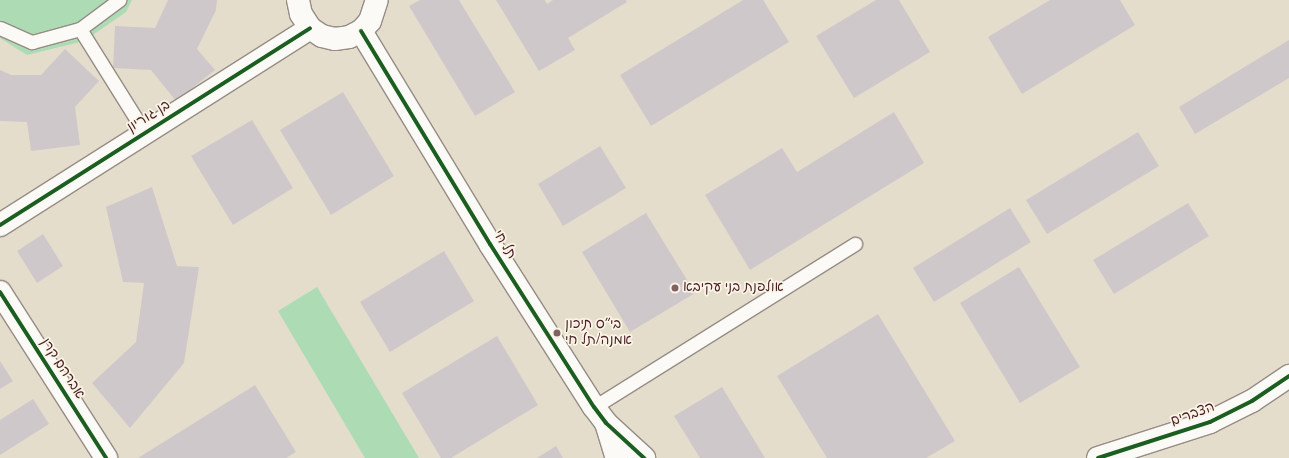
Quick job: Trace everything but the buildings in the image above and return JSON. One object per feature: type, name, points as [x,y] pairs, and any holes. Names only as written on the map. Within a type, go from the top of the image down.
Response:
[{"type":"street","points":[[298,0],[301,14],[310,28],[322,36],[335,39],[349,37],[361,31],[370,21],[377,0]]},
{"type":"street","name":"בן גוריון","points":[[0,225],[310,28]]},
{"type":"street","name":"תל חי","points":[[361,31],[490,244],[600,415],[617,458]]},
{"type":"street","name":"אברהם קרן","points":[[0,292],[106,458]]},
{"type":"street","name":"הצברים","points":[[1098,458],[1210,422],[1232,412],[1289,376]]},
{"type":"street","name":"תל חי","points":[[600,415],[644,458]]},
{"type":"lane","points":[[0,28],[32,42],[80,29],[119,0]]},
{"type":"lane","points":[[80,29],[145,133]]},
{"type":"lane","points":[[600,415],[855,244]]},
{"type":"green space","points":[[0,0],[132,0],[126,12],[84,41],[27,55],[0,38]]},
{"type":"green space","points":[[317,287],[419,458],[365,458],[278,311]]},
{"type":"cycle path","points":[[0,225],[310,28]]},
{"type":"cycle path","points":[[361,31],[490,244],[594,407],[606,423],[644,458]]},
{"type":"cycle path","points":[[0,292],[106,458]]},
{"type":"cycle path","points":[[1098,458],[1210,422],[1252,401],[1289,376]]},
{"type":"place","name":"אולפנת בני עקיבא","points":[[675,288]]},
{"type":"place","name":"בי״ס תיכון אמנה/תל חי","points":[[557,333]]}]
